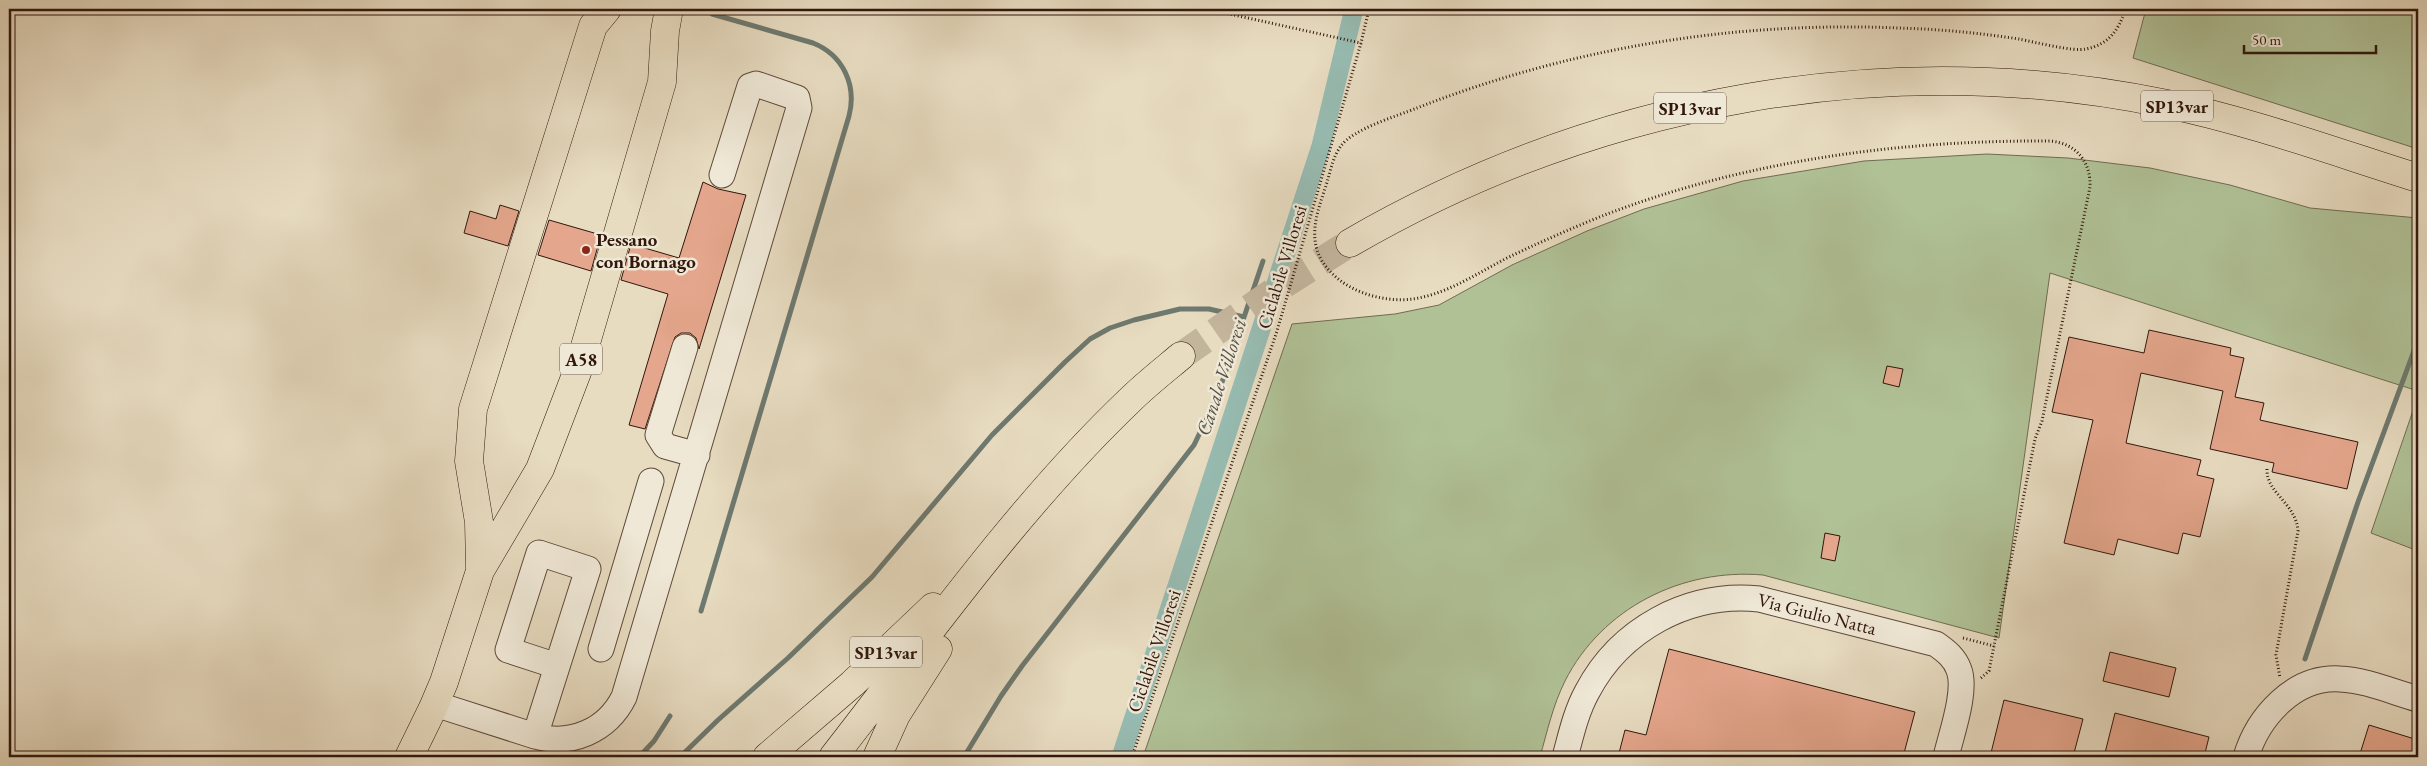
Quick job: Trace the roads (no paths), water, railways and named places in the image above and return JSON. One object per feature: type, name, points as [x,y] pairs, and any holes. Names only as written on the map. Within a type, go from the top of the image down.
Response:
[{"type":"main road","name":"A58","points":[[480,571],[479,522],[468,461],[469,430],[473,409],[593,26],[607,9]]},
{"type":"main road","name":"A58","points":[[409,757],[435,704],[480,571],[540,469],[579,367],[661,89],[665,64],[664,31],[669,9]]},
{"type":"main road","name":"SP13var","points":[[1350,243],[1408,211],[1489,173],[1551,148],[1608,130],[1679,110],[1738,98],[1811,88],[1878,82],[2012,83],[2144,100],[2252,125],[2418,178]]},
{"type":"main road","name":"SP13var","points":[[833,757],[1001,542],[1110,420],[1181,356]]},
{"type":"main road","name":"SP13var","points":[[767,757],[852,684],[1001,542]]},
{"type":"main road","name":"SP13var","points":[[877,757],[896,715],[952,629],[1001,542]]},
{"type":"street","points":[[435,704],[535,736],[561,739],[584,734],[608,720],[622,701],[697,455],[799,108],[797,98],[756,84],[750,86],[722,175]]},
{"type":"street","points":[[685,347],[658,435],[666,446],[697,455]]},
{"type":"street","points":[[601,649],[651,481]]},
{"type":"street","points":[[535,736],[588,568],[539,553],[508,650],[556,666]]},
{"type":"street","name":"Via Giulio Natta","points":[[1565,757],[1586,692],[1616,650],[1643,628],[1670,613],[1719,600],[1759,599],[1936,644],[1950,655],[1960,671],[1960,696],[1946,757]]},
{"type":"street","points":[[576,604],[610,614]]},
{"type":"street","points":[[2246,757],[2252,738],[2261,723],[2277,704],[2314,683],[2340,679],[2355,680],[2418,699]]},
{"type":"waterway","points":[[701,611],[851,104],[849,82],[845,72],[840,63],[823,48],[813,43],[712,14],[712,9]]},
{"type":"waterway","name":"Canale Villoresi","points":[[1121,757],[1321,146],[1354,9]]},
{"type":"waterway","points":[[964,757],[1001,696],[1022,666],[1194,445],[1217,397],[1263,261]]},
{"type":"waterway","points":[[680,757],[718,720],[788,658],[872,577],[992,435],[1090,339],[1110,328],[1180,309],[1209,309],[1244,317]]},
{"type":"waterway","points":[[2305,659],[2358,502],[2418,340]]},
{"type":"waterway","points":[[639,757],[654,741],[670,716]]},
{"type":"tunnel","points":[[1181,356],[1283,285],[1350,243]]},
{"type":"place","name":"Pessano con Bornago","points":[[586,250]]}]
